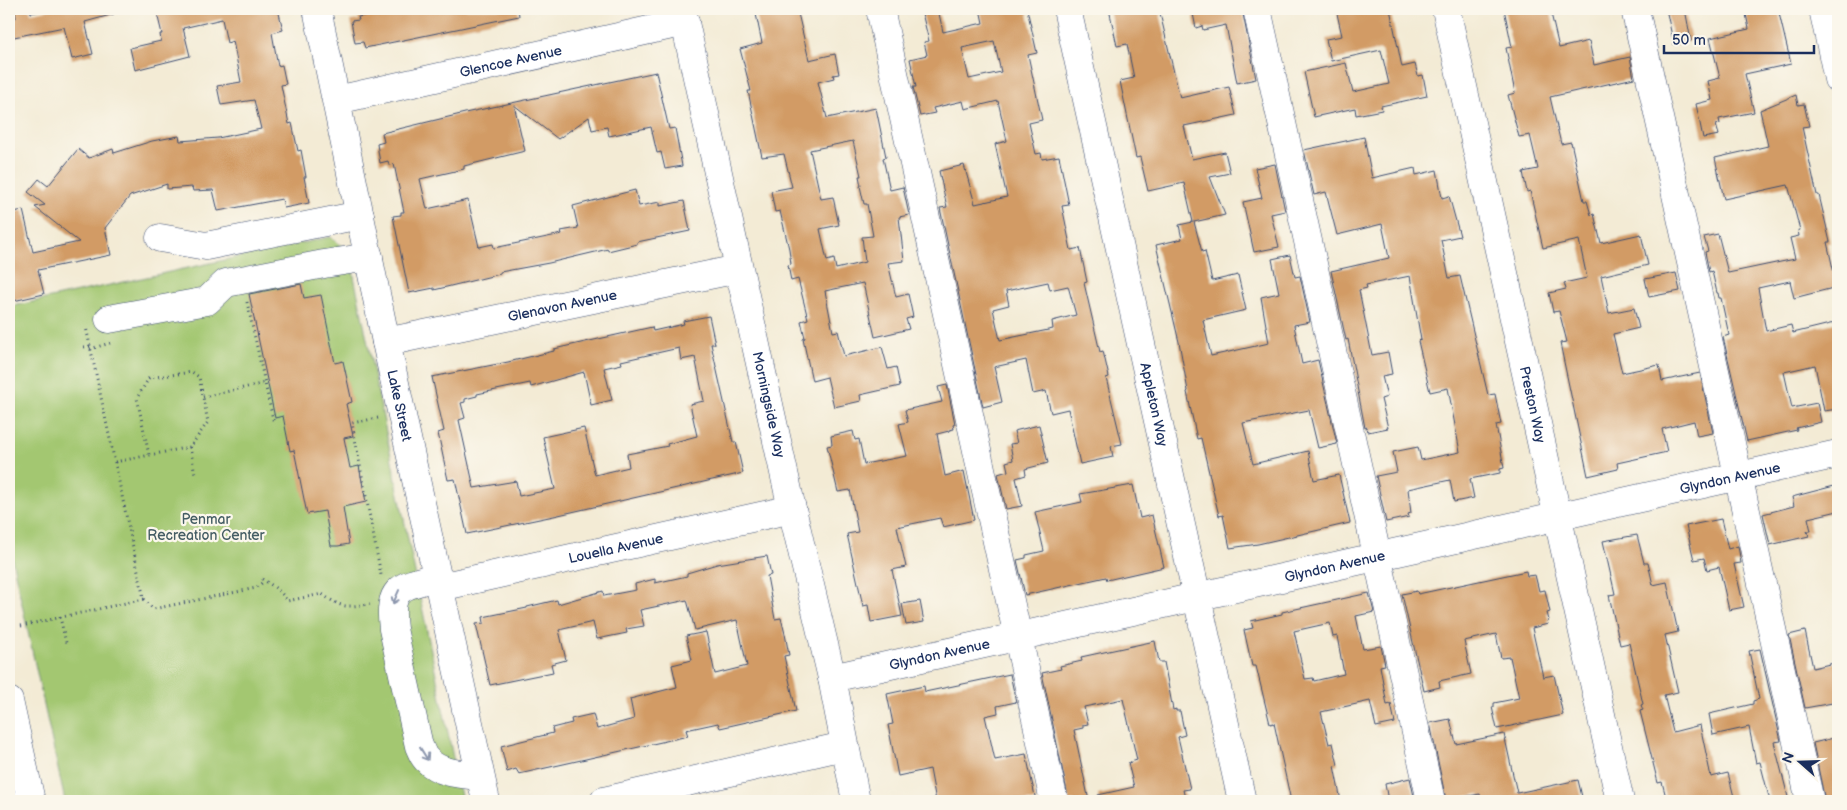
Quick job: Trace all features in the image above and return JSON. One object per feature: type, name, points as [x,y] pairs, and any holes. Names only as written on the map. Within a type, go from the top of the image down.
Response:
[{"type":"street","name":"Lake Street","points":[[317,9],[386,342],[483,788]]},
{"type":"street","points":[[880,9],[1054,801]]},
{"type":"street","name":"Appleton Way","points":[[1068,9],[1242,801]]},
{"type":"street","points":[[1257,9],[1431,801]]},
{"type":"street","name":"Preston Way","points":[[1446,9],[1620,801]]},
{"type":"street","points":[[1635,9],[1810,801]]},
{"type":"street","points":[[1823,9],[1838,79]]},
{"type":"street","name":"Glencoe Avenue","points":[[337,100],[683,15]]},
{"type":"street","name":"Morningside Way","points":[[683,15],[792,509],[832,678],[856,801]]},
{"type":"street","points":[[160,238],[206,246],[360,215]]},
{"type":"street","points":[[102,326],[208,301],[226,283],[369,257]]},
{"type":"street","name":"Glenavon Avenue","points":[[386,342],[738,268]]},
{"type":"street","name":"Glyndon Avenue","points":[[832,678],[1838,454]]},
{"type":"street","name":"Louella Avenue","points":[[391,590],[396,595],[402,587],[438,582],[792,509]]},
{"type":"street","points":[[391,590],[391,611],[394,629],[419,746],[426,760],[483,788]]},
{"type":"street","points":[[9,701],[31,801]]},
{"type":"street","points":[[604,801],[844,746]]},
{"type":"path","points":[[243,279],[274,424]]},
{"type":"path","points":[[102,326],[90,347],[144,599],[153,609],[256,588],[263,580],[284,595],[287,601],[322,594],[338,605],[346,607],[391,590],[381,576],[352,424],[402,414]]},
{"type":"path","points":[[90,347],[102,326]]},
{"type":"path","points":[[84,347],[90,347]]},
{"type":"path","points":[[114,462],[190,447],[208,422],[199,377],[192,372],[149,378],[137,398],[149,455]]},
{"type":"path","points":[[203,397],[265,383]]},
{"type":"path","points":[[190,447],[195,474]]},
{"type":"path","points":[[135,595],[136,601]]},
{"type":"path","points":[[21,626],[144,599]]},
{"type":"path","points":[[60,617],[66,643]]},
{"type":"green space","name":"Penmar Recreation Center","points":[[330,237],[349,252],[462,801],[65,801],[9,545],[9,307]]},
{"type":"building","points":[[15,9],[30,9],[31,13],[52,9],[114,9],[114,14],[85,22],[93,54],[72,59],[64,27],[9,38],[9,19],[16,18]]},
{"type":"building","points":[[156,9],[278,9],[283,30],[272,33],[278,66],[282,65],[286,84],[281,85],[289,124],[292,123],[298,151],[301,150],[309,203],[284,208],[282,199],[218,211],[213,190],[193,191],[192,187],[167,189],[167,184],[130,196],[105,228],[111,255],[38,270],[44,294],[9,302],[9,213],[23,210],[33,252],[79,242],[35,207],[45,205],[28,192],[39,179],[48,186],[78,149],[89,158],[113,149],[114,153],[152,141],[179,136],[180,141],[218,138],[261,129],[254,100],[221,105],[217,86],[241,82],[233,41],[227,43],[222,19],[183,28],[190,56],[135,70],[130,48],[161,41],[160,34],[162,34]]},
{"type":"building","points":[[399,9],[518,9],[519,16],[365,48],[363,42],[355,43],[351,21],[359,20],[358,17]]},
{"type":"building","points":[[755,9],[797,9],[809,60],[835,54],[839,74],[833,75],[834,78],[818,82],[827,118],[876,108],[886,157],[883,158],[890,190],[903,187],[909,215],[899,217],[904,261],[888,263],[896,297],[908,294],[913,317],[906,319],[909,329],[875,337],[863,283],[825,291],[833,332],[838,331],[844,356],[882,347],[888,369],[896,367],[900,386],[860,395],[861,401],[834,407],[827,377],[812,381],[801,321],[808,319],[798,279],[791,281],[788,265],[791,264],[789,249],[780,211],[775,212],[771,191],[792,187],[784,154],[762,157],[748,91],[751,91],[740,49],[762,43]],"holes":[[[853,141],[861,176],[859,176],[860,186],[864,204],[867,204],[873,236],[862,237],[865,262],[836,269],[834,259],[827,261],[820,229],[839,225],[833,197],[821,199],[810,150]]]},
{"type":"building","points":[[921,9],[938,9],[943,32],[983,23],[980,9],[1027,9],[1037,53],[1028,55],[1042,120],[1029,123],[1036,154],[1041,153],[1042,159],[1059,156],[1069,205],[1062,206],[1071,250],[1080,248],[1087,282],[1084,283],[1100,352],[1103,351],[1109,377],[1106,378],[1122,444],[1111,446],[1113,457],[1080,464],[1068,409],[1051,413],[1046,391],[1033,394],[1026,360],[994,367],[1002,402],[983,407],[940,208],[947,207],[939,171],[964,165],[975,204],[1007,197],[995,144],[1007,141],[998,101],[965,109],[963,101],[933,108],[935,113],[920,116],[913,87],[916,87],[910,59],[927,55],[924,42],[929,41]],"holes":[[[994,41],[1001,72],[969,79],[962,48]],[[1048,282],[1050,290],[1068,286],[1076,315],[1052,321],[1053,329],[1000,340],[993,309],[1009,305],[1006,291]]]},
{"type":"building","points":[[1109,9],[1159,9],[1180,98],[1229,87],[1236,115],[1184,126],[1192,159],[1225,152],[1230,173],[1210,177],[1225,215],[1194,222],[1202,252],[1205,251],[1212,281],[1238,275],[1246,310],[1203,320],[1211,356],[1269,343],[1261,297],[1279,293],[1272,259],[1290,255],[1295,277],[1300,276],[1310,322],[1294,325],[1302,364],[1318,360],[1337,444],[1318,448],[1309,410],[1243,423],[1253,464],[1308,451],[1314,480],[1339,475],[1350,523],[1258,544],[1230,548],[1223,515],[1219,516],[1201,438],[1197,439],[1179,342],[1156,245],[1182,239],[1179,225],[1193,222],[1184,183],[1148,191],[1140,157],[1136,158],[1120,81],[1134,78],[1127,44],[1117,46]]},
{"type":"building","points":[[1192,9],[1242,9],[1256,79],[1237,83],[1226,25],[1203,30],[1202,26],[1196,28]]},
{"type":"building","points":[[1336,9],[1390,9],[1402,67],[1415,64],[1418,76],[1423,75],[1427,96],[1381,106],[1382,110],[1356,115],[1355,108],[1314,117],[1304,72],[1346,63],[1353,92],[1389,84],[1381,50],[1331,61],[1326,39],[1342,36]]},
{"type":"building","points":[[1504,9],[1550,9],[1559,48],[1589,41],[1594,65],[1630,57],[1634,78],[1550,97],[1561,144],[1571,142],[1584,201],[1587,201],[1591,215],[1594,214],[1601,243],[1641,234],[1648,265],[1601,276],[1609,313],[1634,308],[1639,328],[1613,334],[1622,373],[1659,365],[1662,381],[1700,373],[1713,433],[1697,436],[1694,421],[1662,429],[1667,452],[1617,463],[1618,469],[1588,476],[1560,343],[1567,342],[1559,311],[1553,312],[1549,293],[1566,289],[1564,283],[1587,278],[1579,240],[1543,248],[1530,191],[1527,192],[1523,172],[1538,169],[1530,135],[1519,137],[1508,95],[1515,93],[1506,48],[1512,47]]},
{"type":"building","points":[[1666,9],[1685,9],[1691,41],[1674,45]]},
{"type":"building","points":[[1745,9],[1778,9],[1791,64],[1745,74],[1754,112],[1719,119],[1720,124],[1716,125],[1719,135],[1703,138],[1696,104],[1712,100],[1708,81],[1720,78],[1710,38],[1749,29]]},
{"type":"building","points":[[656,72],[669,129],[675,128],[682,166],[665,169],[661,152],[657,153],[651,127],[609,136],[607,127],[592,130],[589,117],[558,139],[514,105],[525,151],[464,166],[464,169],[420,179],[427,209],[468,200],[479,247],[493,244],[494,248],[562,234],[561,231],[578,228],[573,206],[635,190],[639,206],[660,202],[660,206],[684,201],[690,231],[637,242],[637,244],[608,251],[608,249],[500,272],[500,274],[434,290],[434,288],[409,293],[393,216],[401,215],[401,212],[404,212],[394,164],[389,165],[388,161],[380,163],[377,144],[384,142],[382,133]]},
{"type":"building","points":[[1796,95],[1798,105],[1804,104],[1809,126],[1802,127],[1817,195],[1819,195],[1830,242],[1827,242],[1837,287],[1794,298],[1790,281],[1758,288],[1766,331],[1791,325],[1793,333],[1838,322],[1838,409],[1824,411],[1815,365],[1784,372],[1792,408],[1817,403],[1821,422],[1796,428],[1797,430],[1747,441],[1723,337],[1729,335],[1721,298],[1719,298],[1717,293],[1712,271],[1709,272],[1705,252],[1708,251],[1704,237],[1718,234],[1728,273],[1795,259],[1790,238],[1799,236],[1798,230],[1800,230],[1788,185],[1724,199],[1715,158],[1768,146],[1760,110]]},
{"type":"building","points":[[1364,137],[1372,178],[1415,168],[1416,175],[1437,170],[1442,198],[1449,196],[1460,236],[1441,240],[1449,278],[1460,276],[1488,395],[1495,394],[1501,424],[1496,425],[1504,468],[1500,469],[1500,473],[1470,479],[1474,498],[1454,502],[1450,480],[1408,489],[1411,513],[1408,514],[1409,517],[1386,522],[1376,476],[1397,472],[1393,452],[1418,447],[1421,460],[1460,452],[1448,388],[1430,392],[1418,341],[1421,340],[1410,276],[1366,285],[1367,288],[1359,290],[1372,355],[1388,352],[1392,374],[1382,376],[1387,397],[1381,399],[1388,428],[1368,432],[1367,427],[1365,428],[1348,339],[1346,340],[1331,271],[1389,258],[1382,224],[1337,235],[1326,192],[1314,195],[1304,150]]},
{"type":"building","points":[[1275,164],[1285,211],[1271,214],[1279,247],[1254,252],[1243,202],[1262,198],[1255,168]]},
{"type":"building","points":[[1676,273],[1680,291],[1649,297],[1645,279]]},
{"type":"building","points":[[301,284],[304,298],[321,295],[335,363],[343,361],[352,402],[346,404],[353,436],[344,438],[350,468],[359,466],[366,502],[343,507],[349,544],[338,546],[331,546],[325,511],[307,514],[294,450],[290,451],[283,416],[275,418],[249,294]]},
{"type":"building","points":[[709,316],[715,344],[711,344],[733,442],[736,442],[743,473],[467,534],[455,479],[448,480],[438,433],[444,431],[432,377],[508,362],[554,351],[554,349],[652,327],[653,331],[684,324],[683,321]],"holes":[[[679,348],[681,360],[695,357],[704,401],[690,404],[697,436],[667,444],[668,446],[627,454],[629,467],[595,475],[584,428],[543,437],[555,489],[519,496],[516,481],[474,488],[459,420],[465,418],[461,403],[465,402],[465,399],[477,396],[477,394],[530,383],[531,387],[584,372],[591,405],[612,400],[604,368],[622,364],[621,361]]]},
{"type":"building","points":[[947,385],[955,424],[953,425],[954,429],[937,434],[945,476],[964,471],[974,520],[943,527],[940,518],[897,527],[906,567],[892,570],[902,616],[871,622],[868,605],[863,606],[847,534],[858,532],[850,490],[838,492],[827,446],[832,445],[831,436],[853,431],[855,440],[859,439],[864,464],[907,456],[899,424],[908,422],[905,410],[942,402],[938,387]]},
{"type":"building","points":[[1039,425],[1048,463],[1025,469],[1026,475],[1016,478],[1022,506],[1006,509],[998,474],[1008,471],[1006,462],[1013,460],[1010,444],[1017,443],[1014,431]]},
{"type":"building","points":[[1133,485],[1140,518],[1152,515],[1164,567],[1107,580],[1106,577],[1025,595],[1017,560],[1026,558],[1026,555],[1044,551],[1035,512],[1082,502],[1080,494]]},
{"type":"building","points":[[1838,485],[1838,511],[1808,518],[1811,531],[1807,531],[1809,536],[1770,545],[1763,514],[1794,506],[1792,497]]},
{"type":"building","points":[[1721,519],[1728,549],[1738,546],[1741,563],[1734,564],[1744,607],[1729,610],[1719,567],[1707,570],[1704,558],[1694,560],[1686,526]]},
{"type":"building","points":[[1637,535],[1644,563],[1648,563],[1653,585],[1667,582],[1678,632],[1665,635],[1678,692],[1664,695],[1673,732],[1700,725],[1711,777],[1728,773],[1735,801],[1667,801],[1662,782],[1658,783],[1640,711],[1643,710],[1641,705],[1643,704],[1629,643],[1620,645],[1609,595],[1615,594],[1603,541]]},
{"type":"building","points":[[767,556],[771,575],[767,576],[775,619],[781,618],[785,634],[789,655],[784,656],[796,711],[720,728],[718,723],[686,730],[688,736],[519,774],[516,769],[507,772],[501,746],[553,733],[552,728],[572,723],[571,719],[593,714],[597,729],[634,719],[630,699],[677,687],[672,665],[692,660],[686,636],[706,632],[715,674],[747,666],[737,620],[695,630],[687,600],[640,610],[644,626],[626,629],[627,633],[597,639],[593,622],[559,630],[566,660],[551,664],[553,672],[490,685],[476,624],[484,623],[483,617],[557,600],[558,604],[603,591],[604,596],[636,590],[635,584],[655,579],[655,583],[687,576],[687,573],[717,564]]},
{"type":"building","points":[[1526,571],[1527,576],[1535,575],[1539,591],[1545,590],[1550,612],[1547,613],[1548,624],[1532,628],[1543,677],[1554,675],[1563,715],[1497,729],[1492,707],[1494,707],[1494,703],[1519,698],[1510,657],[1501,658],[1496,634],[1464,641],[1471,674],[1439,681],[1440,687],[1424,691],[1402,594],[1417,591],[1418,594]]},
{"type":"building","points":[[1369,593],[1374,612],[1356,616],[1363,649],[1381,646],[1385,665],[1380,666],[1387,705],[1391,704],[1395,723],[1376,727],[1370,701],[1321,712],[1329,744],[1333,743],[1338,765],[1334,766],[1341,801],[1291,801],[1274,723],[1270,724],[1256,666],[1252,666],[1244,630],[1253,628],[1251,621],[1282,614],[1282,612]],"holes":[[[1330,623],[1333,637],[1337,636],[1344,674],[1314,681],[1313,678],[1305,679],[1294,631]]]},
{"type":"building","points":[[920,601],[924,622],[906,625],[902,604]]},
{"type":"building","points":[[1805,631],[1813,668],[1838,662],[1838,702],[1805,708],[1789,635]]},
{"type":"building","points":[[1155,641],[1159,662],[1164,662],[1173,710],[1180,711],[1185,735],[1178,737],[1190,789],[1183,790],[1185,798],[1173,801],[1099,801],[1098,795],[1134,787],[1128,763],[1137,760],[1123,699],[1084,707],[1088,724],[1083,725],[1083,728],[1074,730],[1089,801],[1069,801],[1042,673],[1061,669],[1060,666],[1082,661],[1081,657]]},
{"type":"building","points":[[1760,649],[1781,741],[1774,742],[1789,801],[1770,801],[1760,762],[1756,763],[1749,727],[1713,735],[1709,714],[1753,704],[1753,701],[1759,699],[1749,651]]},
{"type":"building","points":[[1010,674],[1016,702],[997,706],[998,713],[985,716],[995,760],[1026,754],[1036,801],[936,801],[930,769],[898,776],[888,725],[893,724],[887,694],[924,686],[925,692]]},
{"type":"building","points":[[1450,719],[1456,744],[1504,734],[1517,793],[1578,780],[1583,801],[1481,801],[1480,794],[1446,800],[1430,723]]},
{"type":"building","points":[[1838,737],[1838,801],[1825,801],[1813,743]]},
{"type":"building","points":[[1410,778],[1415,801],[1388,801],[1385,784]]}]
